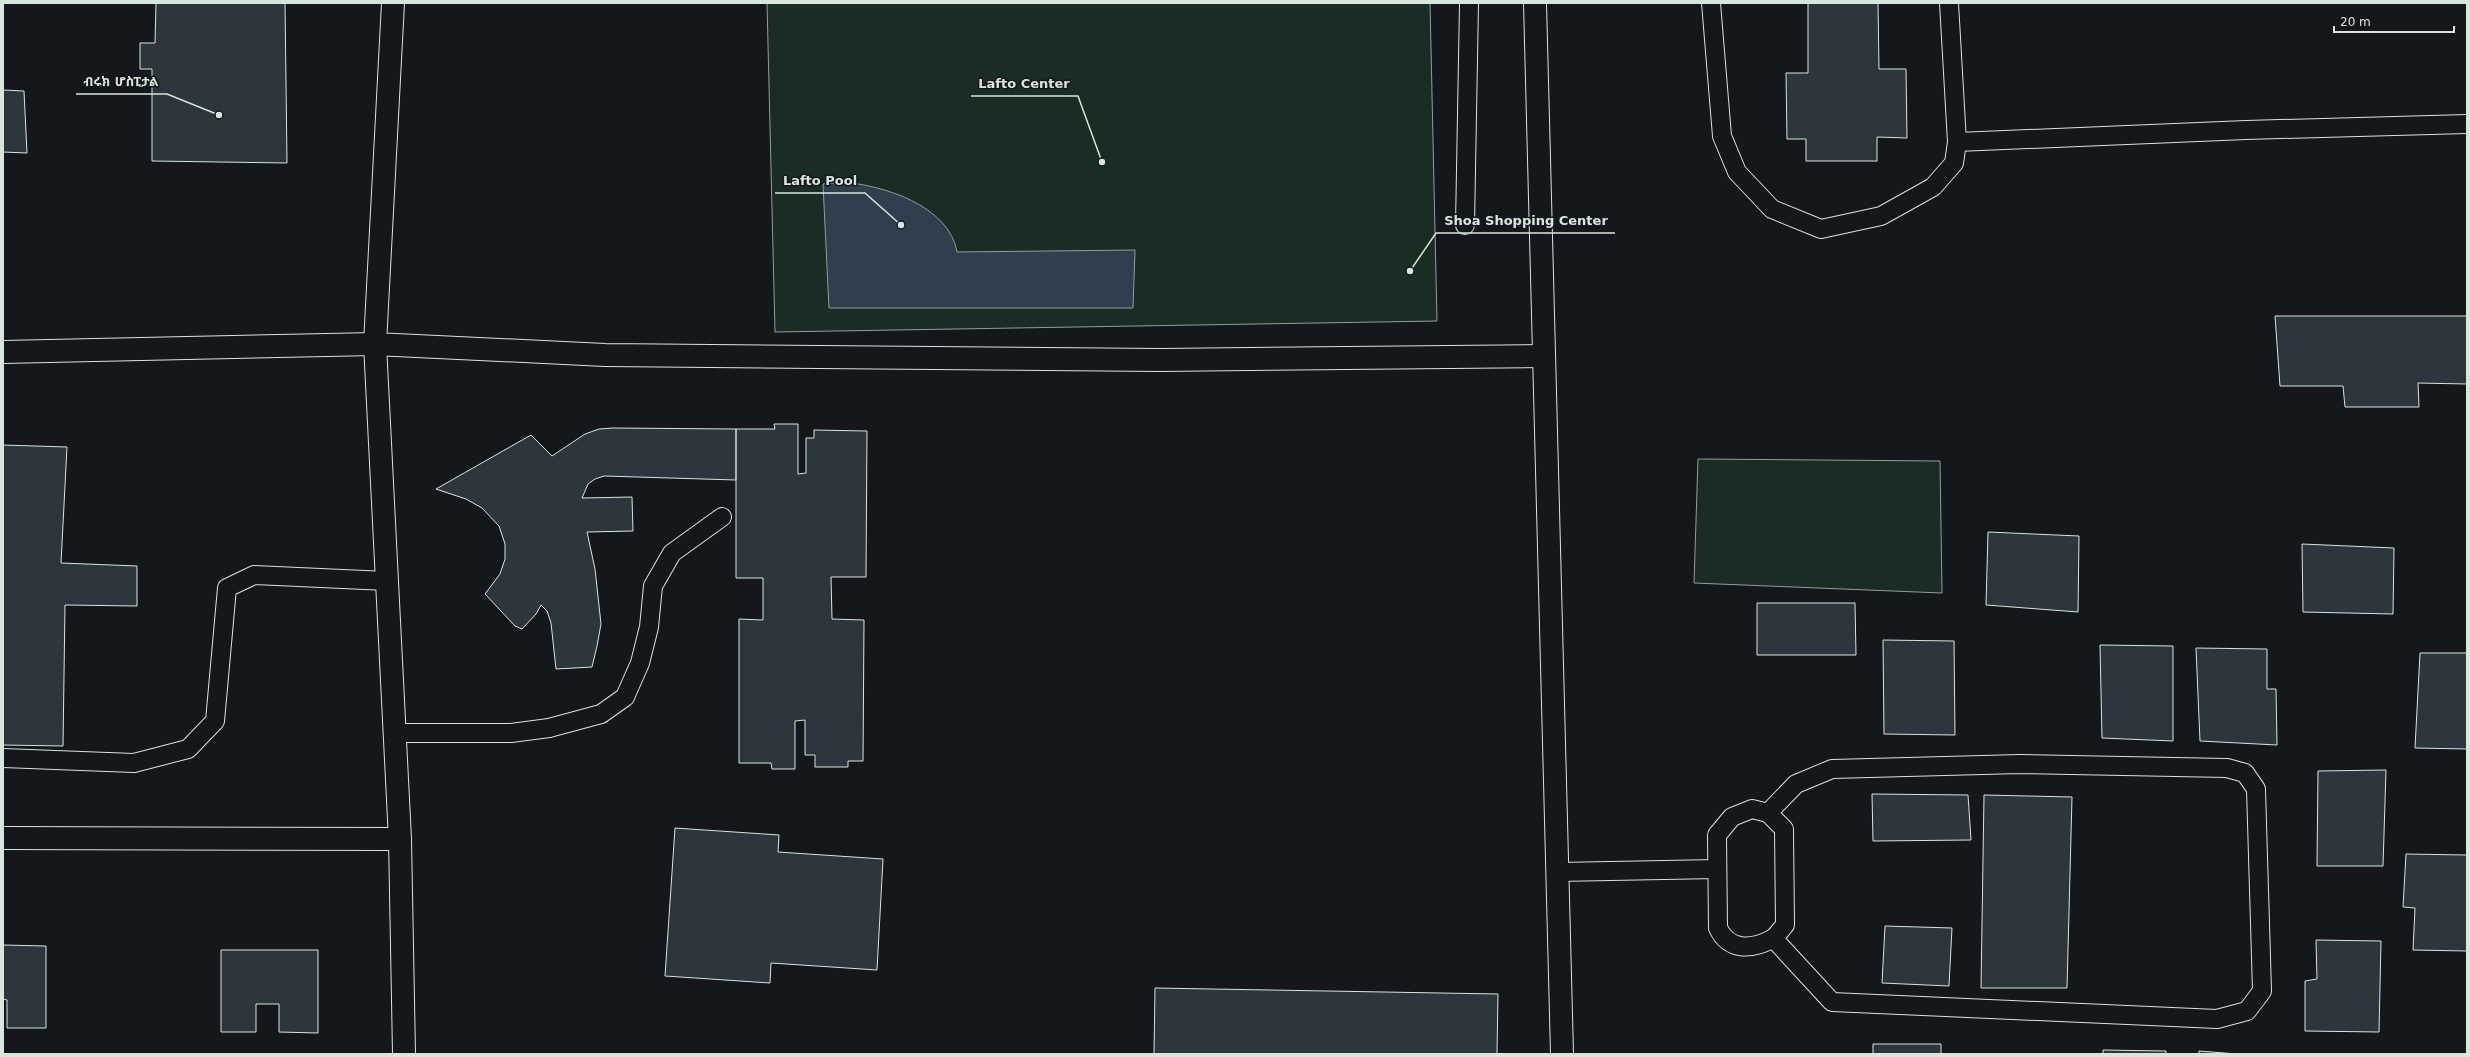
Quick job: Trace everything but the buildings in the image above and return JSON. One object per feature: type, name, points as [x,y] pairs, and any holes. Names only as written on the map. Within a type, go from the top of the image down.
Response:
[{"type":"street","points":[[393,3],[375,344],[400,839],[404,1054]]},
{"type":"street","points":[[1535,3],[1556,872],[1562,1054]]},
{"type":"street","points":[[3,352],[375,344],[613,356],[1153,360],[1544,356]]},
{"type":"street","points":[[3,838],[400,839]]},
{"type":"lane","points":[[1465,225],[1469,3]]},
{"type":"lane","points":[[1710,3],[1722,136],[1737,172],[1772,209],[1821,228],[1881,216],[1933,187],[1954,163],[1957,142],[1949,3]]},
{"type":"lane","points":[[1957,142],[2254,129],[2467,124]]},
{"type":"lane","points":[[394,733],[511,733],[549,728],[601,714],[625,697],[640,663],[649,627],[653,586],[672,553],[722,518]]},
{"type":"lane","points":[[3,758],[134,763],[188,750],[215,721],[227,588],[254,575],[387,581]]},
{"type":"lane","points":[[1768,813],[1796,784],[1832,769],[2020,764],[2227,768],[2245,773],[2256,789],[2262,991],[2247,1011],[2217,1019],[1832,1002],[1773,938]]},
{"type":"lane","points":[[1752,809],[1768,813],[1784,829],[1785,925],[1773,938],[1750,946],[1732,945],[1723,938],[1718,928],[1718,869],[1717,835],[1732,817],[1752,809]]},
{"type":"lane","points":[[1556,872],[1718,869]]},
{"type":"green space","points":[[767,3],[1430,3],[1437,321],[775,332]]},
{"type":"green space","points":[[1698,459],[1940,461],[1942,593],[1694,583]]},
{"type":"water","points":[[842,182],[876,188],[912,200],[928,210],[941,222],[951,236],[957,252],[1135,250],[1133,308],[829,308],[823,184]]},
{"type":"place","name":"ብሩክ ሆስፒታል","points":[[219,115]]},
{"type":"place","name":"Lafto Center","points":[[1102,162]]},
{"type":"place","name":"Lafto Pool","points":[[901,225]]},
{"type":"place","name":"Shoa Shopping Center","points":[[1410,271]]}]
